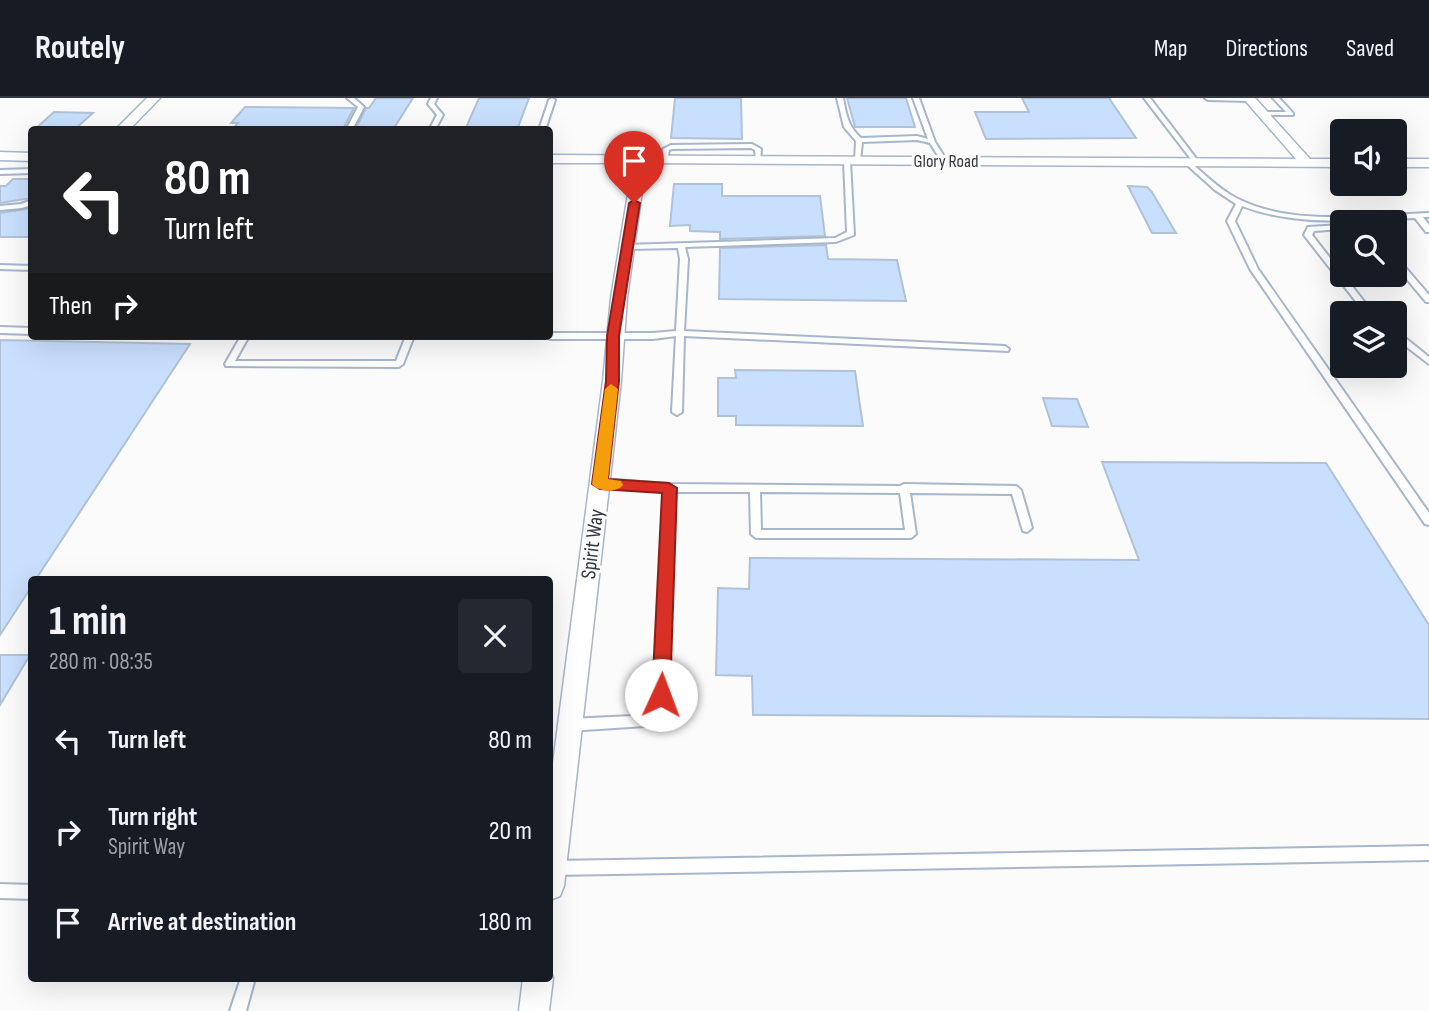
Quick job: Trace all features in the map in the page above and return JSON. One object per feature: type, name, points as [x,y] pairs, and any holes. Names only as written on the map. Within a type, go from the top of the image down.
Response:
[{"type":"street","points":[[125,126],[154,98]]},
{"type":"street","points":[[1249,99],[1307,163]]},
{"type":"street","points":[[0,156],[28,157]]},
{"type":"street","name":"Glory Road","points":[[553,159],[1330,163]]},
{"type":"street","name":"Spirit Way","points":[[553,860],[612,381],[613,336],[629,247],[640,160]]},
{"type":"street","points":[[1407,163],[1429,163]]},
{"type":"street","points":[[534,1011],[538,982]]},
{"type":"lane","points":[[350,98],[361,107],[351,126]]},
{"type":"lane","points":[[434,98],[431,104],[440,115],[434,126]]},
{"type":"lane","points":[[840,98],[848,132],[859,141],[917,138],[932,142]]},
{"type":"lane","points":[[916,98],[932,142],[944,161]]},
{"type":"lane","points":[[1147,98],[1192,162],[1221,192],[1240,202],[1280,214],[1429,215]]},
{"type":"lane","points":[[1208,98],[1249,99]]},
{"type":"lane","points":[[1263,114],[1291,114],[1276,98]]},
{"type":"lane","points":[[543,126],[552,100]]},
{"type":"lane","points":[[629,247],[836,240],[846,237],[851,233],[852,161],[859,141]]},
{"type":"lane","points":[[0,172],[28,171]]},
{"type":"lane","points":[[1240,202],[1231,221],[1254,269],[1429,522]]},
{"type":"lane","points":[[0,208],[28,204]]},
{"type":"lane","points":[[1416,215],[1429,230]]},
{"type":"lane","points":[[1330,226],[1311,229],[1308,234],[1330,262]]},
{"type":"lane","points":[[677,412],[684,259],[681,245]]},
{"type":"lane","points":[[0,267],[28,268]]},
{"type":"lane","points":[[1407,275],[1429,300]]},
{"type":"lane","points":[[1349,287],[1360,301]]},
{"type":"lane","points":[[0,330],[28,331]]},
{"type":"lane","points":[[553,336],[680,334],[1005,349]]},
{"type":"lane","points":[[243,340],[229,364],[399,364],[408,340]]},
{"type":"lane","points":[[1407,343],[1428,359]]},
{"type":"lane","points":[[600,484],[669,488],[1016,490],[1027,528]]},
{"type":"lane","points":[[569,725],[660,720],[669,488]]},
{"type":"lane","points":[[755,489],[756,534],[911,534],[904,488]]},
{"type":"lane","points":[[553,877],[1429,853]]},
{"type":"lane","points":[[0,891],[28,892]]},
{"type":"lane","points":[[239,1011],[247,982]]},
{"type":"building","points":[[376,98],[413,98],[395,126],[357,126],[366,108],[369,108]]},
{"type":"building","points":[[479,98],[529,98],[518,126],[467,126]]},
{"type":"building","points":[[675,98],[741,98],[742,139],[671,138]]},
{"type":"building","points":[[847,98],[906,98],[915,127],[855,127]]},
{"type":"building","points":[[1022,98],[1109,98],[1136,138],[986,139],[975,112],[1029,112]]},
{"type":"building","points":[[245,107],[354,108],[345,126],[235,126],[238,123],[231,123]]},
{"type":"building","points":[[54,112],[93,113],[78,126],[38,126]]},
{"type":"building","points":[[13,179],[28,179],[28,199],[0,203],[0,186],[6,186]]},
{"type":"building","points":[[674,184],[722,184],[722,196],[820,196],[825,236],[720,239],[720,232],[690,231],[690,225],[670,226]]},
{"type":"building","points":[[1128,186],[1147,187],[1176,233],[1152,233]]},
{"type":"building","points":[[28,209],[28,237],[0,237],[0,213]]},
{"type":"building","points":[[826,245],[828,259],[897,260],[906,301],[719,299],[720,248]]},
{"type":"building","points":[[0,340],[190,344],[38,576],[28,576],[28,592],[0,635]]},
{"type":"building","points":[[735,370],[855,371],[863,426],[736,425],[736,416],[718,416],[718,378],[736,378]]},
{"type":"building","points":[[1043,398],[1077,399],[1088,427],[1052,426]]},
{"type":"building","points":[[1102,462],[1326,463],[1429,625],[1429,719],[753,715],[752,676],[716,675],[718,588],[749,589],[750,558],[1139,560]]},
{"type":"building","points":[[0,655],[28,655],[28,658],[0,705]]},
{"type":"slow traffic","points":[[611,389],[600,484],[616,485]]},
{"type":"route","points":[[634,203],[613,336],[612,381],[600,484],[669,488],[661,695]]}]
